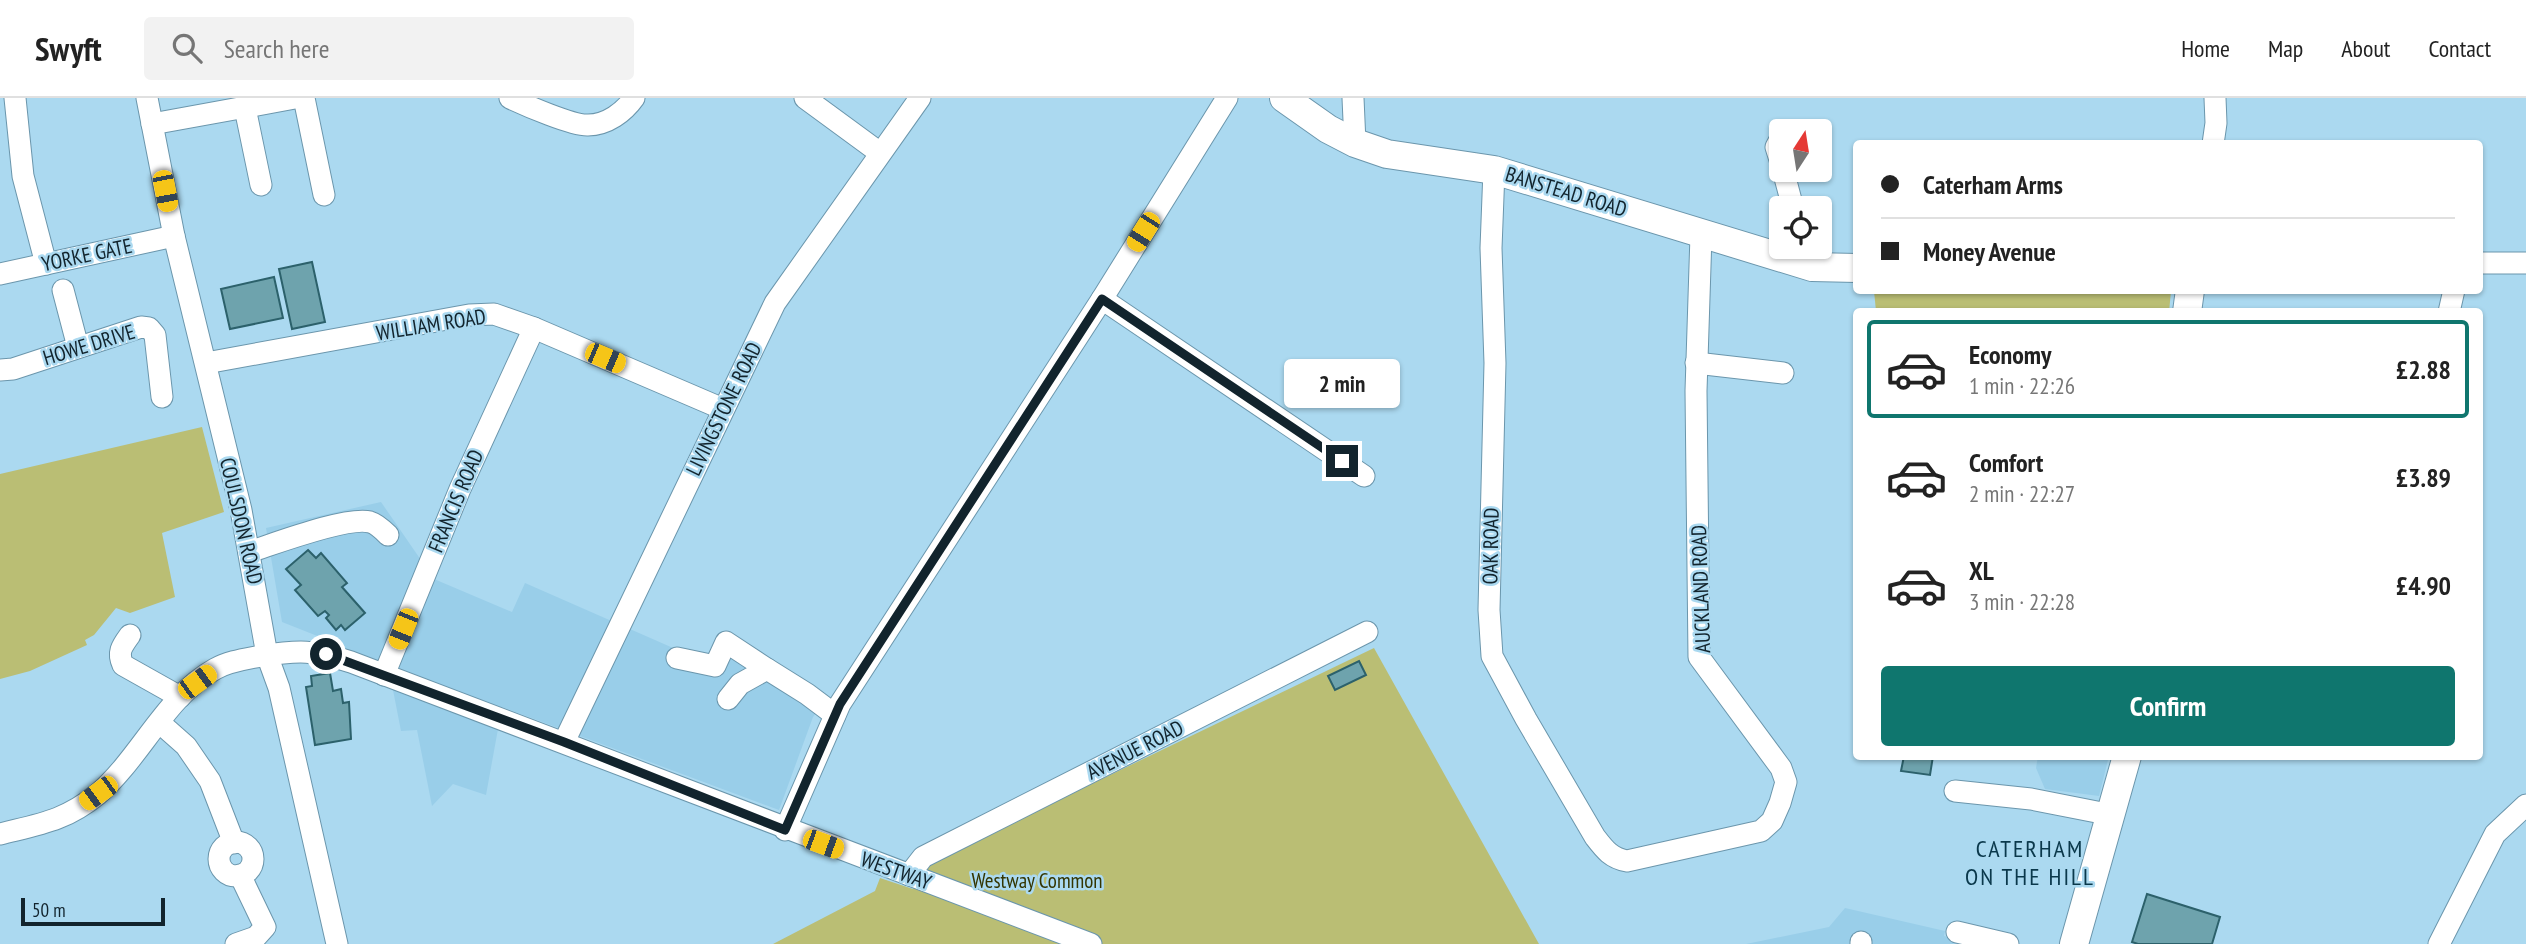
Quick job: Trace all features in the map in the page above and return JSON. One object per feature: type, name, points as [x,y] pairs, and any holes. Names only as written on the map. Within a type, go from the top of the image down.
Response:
[{"type":"main road","name":"BANSTEAD ROAD","points":[[1284,98],[1328,130],[1387,154],[1494,170],[1701,235],[1769,249]]},
{"type":"main road","name":"BANSTEAD ROAD","points":[[1817,259],[1853,267]]},
{"type":"main road","points":[[2074,944],[2126,760]]},
{"type":"street","points":[[15,98],[23,176],[46,264]]},
{"type":"street","name":"COULSDON ROAD","points":[[147,98],[174,236],[249,552],[267,655],[279,688],[337,944]]},
{"type":"street","points":[[152,124],[295,98]]},
{"type":"street","points":[[304,98],[324,195]]},
{"type":"street","points":[[509,98],[587,126],[610,120],[627,108],[634,98]]},
{"type":"street","points":[[804,98],[880,153]]},
{"type":"street","name":"LIVINGSTONE ROAD","points":[[564,742],[775,303],[920,98]]},
{"type":"street","points":[[785,830],[835,715],[1102,299],[1227,98]]},
{"type":"street","points":[[1353,98],[1355,143]]},
{"type":"street","points":[[2214,140],[2216,98]]},
{"type":"street","points":[[245,108],[261,185]]},
{"type":"street","name":"OAK ROAD","points":[[1494,170],[1491,248],[1495,363],[1489,610],[1492,656],[1526,719],[1605,851],[1615,859],[1627,861],[1643,858]]},
{"type":"street","name":"AUCKLAND ROAD","points":[[1643,858],[1761,831],[1772,821],[1786,782],[1770,751],[1699,657],[1696,363],[1701,235]]},
{"type":"street","name":"YORKE GATE","points":[[0,274],[174,236]]},
{"type":"street","points":[[2483,263],[2526,263]]},
{"type":"street","points":[[62,290],[78,346]]},
{"type":"street","points":[[1102,299],[1364,476]]},
{"type":"street","name":"WILLIAM ROAD","points":[[206,363],[469,315],[494,314],[534,328],[723,409]]},
{"type":"street","name":"HOWE DRIVE","points":[[0,370],[13,369],[130,329],[149,328],[156,335],[163,397]]},
{"type":"street","name":"FRANCIS ROAD","points":[[384,675],[460,489],[534,328]]},
{"type":"street","points":[[1696,363],[1783,373]]},
{"type":"street","points":[[249,552],[357,522],[370,522],[387,535]]},
{"type":"street","name":"AVENUE ROAD","points":[[909,875],[923,857],[1367,632]]},
{"type":"street","points":[[130,635],[122,646],[119,657],[123,664],[180,697]]},
{"type":"street","points":[[677,658],[715,666],[726,642],[835,715]]},
{"type":"street","name":"WESTWAY","points":[[0,834],[59,820],[98,793],[129,762],[180,697],[215,668],[235,661],[302,650],[326,654],[564,742],[785,830],[1091,944]]},
{"type":"street","points":[[728,699],[740,684],[767,669]]},
{"type":"street","points":[[160,723],[186,746],[210,781],[234,843],[228,844],[220,853],[220,864],[229,874],[240,875],[266,935],[236,944]]},
{"type":"street","points":[[1955,790],[2031,799],[2112,815]]},
{"type":"street","points":[[2439,944],[2495,834],[2526,805]]},
{"type":"street","points":[[1958,932],[2008,944]]},
{"type":"shaded area","points":[[381,502],[434,579],[512,612],[525,583],[721,669],[733,642],[827,699],[813,717],[779,810],[502,707],[486,795],[453,784],[432,806],[417,730],[401,731],[393,690],[325,639],[282,622],[266,528]]},
{"type":"shaded area","points":[[2037,760],[2108,760],[2099,796],[2045,789],[2036,768]]},
{"type":"shaded area","points":[[1845,908],[1945,931],[1944,936],[1975,944],[1746,944],[1829,927]]},
{"type":"green space","points":[[1874,294],[2171,294],[2169,308],[1876,308]]},
{"type":"green space","points":[[202,427],[224,512],[162,533],[175,597],[130,613],[116,608],[94,635],[85,640],[87,645],[30,671],[0,679],[0,474]]},
{"type":"green space","name":"Westway Common","points":[[1374,648],[1539,944],[773,944],[875,891],[880,878],[913,889],[927,863]]},
{"type":"building","points":[[312,262],[325,322],[292,329],[279,269]]},
{"type":"building","points":[[274,277],[283,318],[230,329],[221,289]]},
{"type":"building","points":[[308,550],[316,558],[321,553],[347,583],[342,587],[365,613],[345,630],[341,625],[336,630],[326,618],[329,615],[325,611],[318,616],[295,590],[301,585],[286,569]]},
{"type":"building","points":[[1359,661],[1366,675],[1335,690],[1328,676]]},
{"type":"building","points":[[330,673],[333,691],[341,689],[343,703],[349,702],[351,739],[315,745],[306,687],[312,686],[311,676]]},
{"type":"building","points":[[1903,760],[1932,760],[1930,775],[1901,771]]},
{"type":"building","points":[[2147,894],[2220,917],[2212,944],[2132,942]]},
{"type":"district","name":"CATERHAM ON THE HILL","points":[[2030,863]]},
{"type":"route","points":[[326,654],[564,742],[785,830],[840,704],[1102,299],[1342,461]]}]
